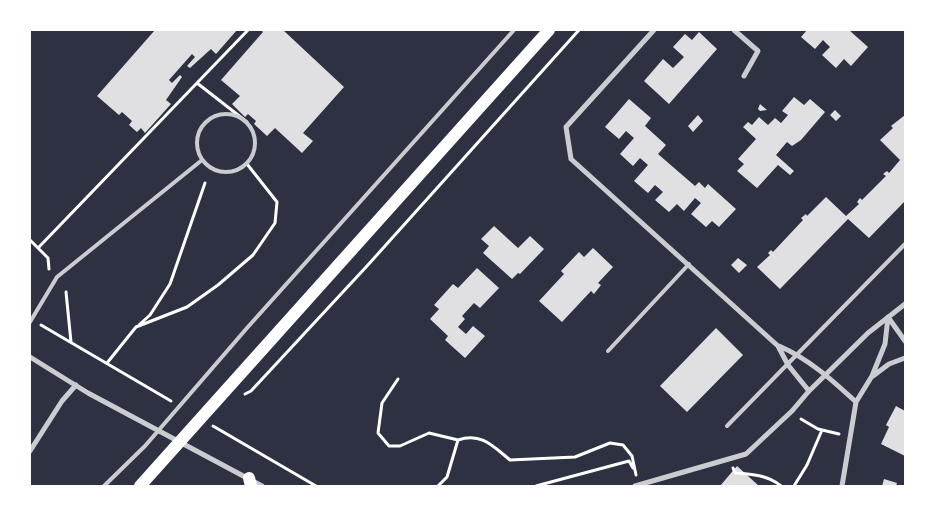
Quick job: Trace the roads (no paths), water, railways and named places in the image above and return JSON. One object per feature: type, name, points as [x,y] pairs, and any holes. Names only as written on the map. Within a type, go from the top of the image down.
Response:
[{"type":"main road","points":[[140,486],[549,30]]},
{"type":"street","points":[[654,30],[566,127],[570,159],[690,264],[778,346],[788,365],[809,391]]},
{"type":"street","points":[[734,30],[758,51],[744,76]]},
{"type":"street","points":[[637,485],[746,454],[763,440],[826,374],[888,317],[905,304]]},
{"type":"street","points":[[888,317],[905,341]]},
{"type":"street","points":[[842,486],[856,402],[872,376],[885,344],[888,317]]},
{"type":"street","points":[[778,346],[799,354],[826,374],[856,402]]},
{"type":"street","points":[[30,357],[88,393],[230,467],[250,482],[262,486]]},
{"type":"street","points":[[872,376],[889,364],[905,358]]},
{"type":"street","points":[[30,451],[62,401],[76,385]]},
{"type":"lane","points":[[104,486],[145,446],[259,315],[514,30]]},
{"type":"lane","points":[[226,114],[237,116],[247,122],[253,132],[256,143],[253,155],[247,164],[237,170],[226,172],[215,170],[202,160],[196,143],[199,132],[205,122],[214,116],[226,114]]},
{"type":"lane","points":[[30,322],[57,277],[202,160]]},
{"type":"lane","points":[[727,426],[905,244]]},
{"type":"lane","points":[[608,351],[690,264]]}]
